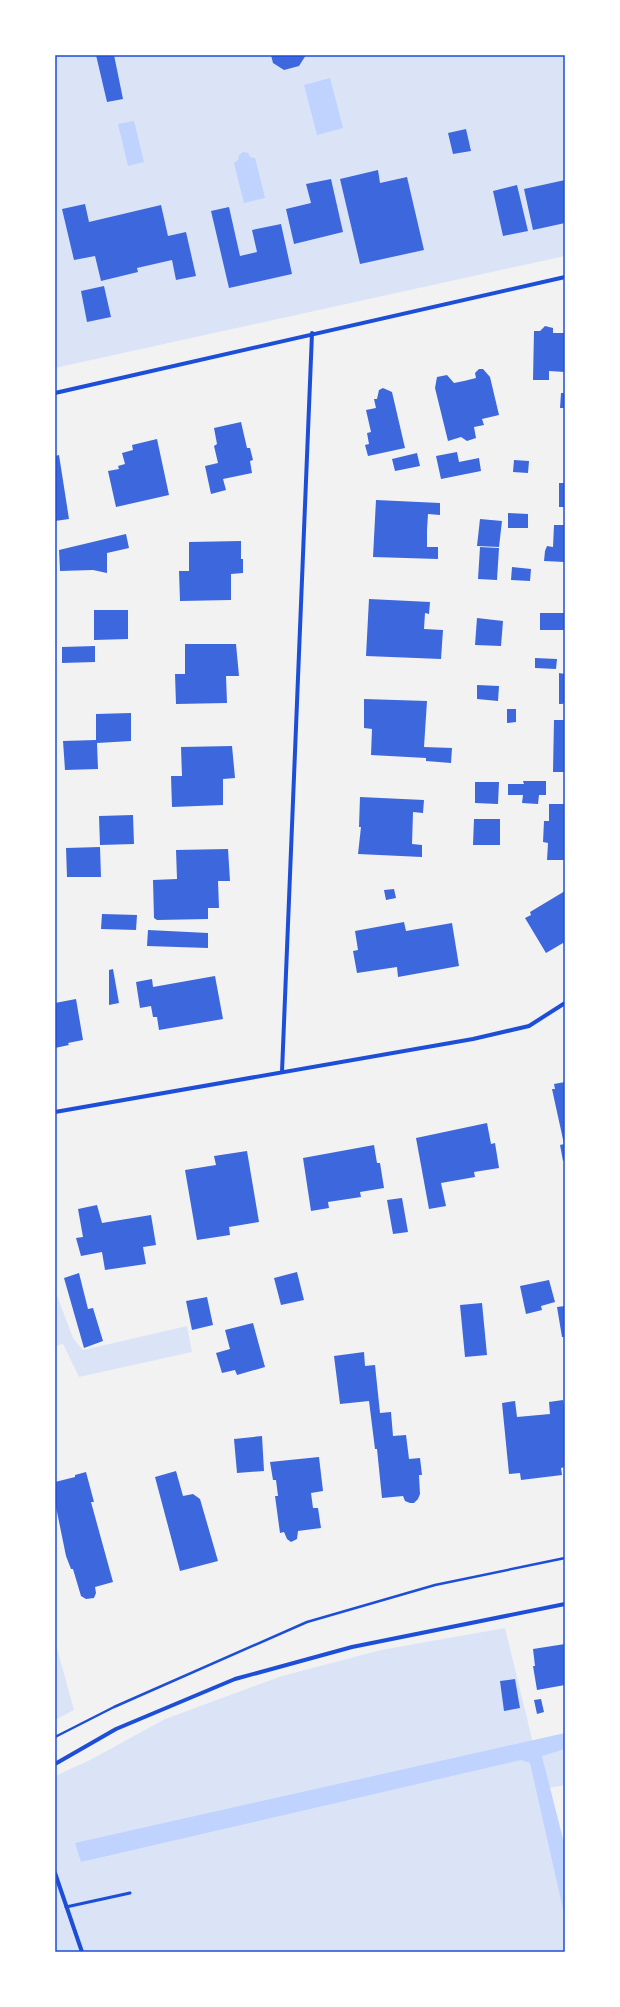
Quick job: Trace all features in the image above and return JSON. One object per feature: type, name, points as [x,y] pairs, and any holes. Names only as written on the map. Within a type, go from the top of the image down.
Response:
[{"type":"street","points":[[55,392],[565,277]]},
{"type":"street","points":[[282,1072],[312,334]]},
{"type":"street","points":[[55,1112],[473,1039],[529,1026],[565,1003]]},
{"type":"street","points":[[55,1764],[116,1729],[235,1679],[352,1647],[565,1604]]},
{"type":"street","points":[[55,1873],[82,1952]]},
{"type":"lane","points":[[66,1907],[130,1893]]},
{"type":"path","points":[[55,1737],[114,1707],[307,1622],[434,1585],[565,1558]]},
{"type":"shaded area","points":[[55,55],[565,55],[565,256],[55,368]]},
{"type":"shaded area","points":[[55,1290],[73,1338],[83,1350],[187,1326],[192,1352],[79,1377],[63,1344],[55,1346]]},
{"type":"shaded area","points":[[505,1628],[565,1874],[565,1952],[55,1952],[55,1776],[90,1760],[165,1719],[282,1676],[381,1650]]},
{"type":"shaded area","points":[[55,1641],[74,1710],[55,1720]]},
{"type":"shaded area","points":[[565,1749],[565,1785],[549,1788],[542,1755]]},
{"type":"water","points":[[330,78],[343,128],[317,135],[304,85]]},
{"type":"water","points":[[134,121],[144,162],[128,166],[118,124]]},
{"type":"water","points":[[243,152],[248,153],[250,157],[255,158],[265,198],[244,203],[234,163]]},
{"type":"water","points":[[565,1733],[565,1749],[542,1756],[565,1847],[565,1918],[530,1763],[521,1760],[81,1862],[75,1843]]},
{"type":"building","points":[[96,55],[114,55],[123,99],[107,102]]},
{"type":"building","points":[[271,55],[306,55],[299,66],[284,70],[273,63]]},
{"type":"building","points":[[466,129],[471,151],[453,154],[448,133]]},
{"type":"building","points":[[378,170],[380,183],[407,177],[424,250],[360,264],[340,179]]},
{"type":"building","points":[[331,179],[343,232],[294,244],[286,209],[311,203],[306,184]]},
{"type":"building","points":[[565,180],[565,223],[533,230],[524,189]]},
{"type":"building","points":[[517,185],[528,231],[503,236],[493,191]]},
{"type":"building","points":[[85,204],[89,222],[161,205],[168,236],[186,232],[196,276],[176,280],[172,260],[137,268],[138,272],[101,281],[95,256],[74,260],[62,209]]},
{"type":"building","points":[[229,207],[240,256],[257,252],[252,230],[281,224],[292,274],[229,288],[211,211]]},
{"type":"building","points":[[104,286],[111,317],[87,322],[81,291]]},
{"type":"building","points":[[545,326],[553,328],[553,333],[565,333],[565,372],[549,371],[549,380],[533,380],[534,331],[540,331]]},
{"type":"building","points":[[479,369],[483,369],[490,377],[499,415],[482,419],[484,425],[474,427],[476,438],[467,441],[461,437],[448,441],[435,388],[437,377],[447,375],[454,383],[476,378],[475,373]]},
{"type":"building","points":[[383,388],[392,392],[405,448],[368,456],[365,445],[369,444],[367,433],[371,432],[366,410],[376,408],[374,399],[377,399],[379,390]]},
{"type":"building","points":[[561,393],[565,393],[565,408],[560,408]]},
{"type":"building","points":[[241,422],[247,448],[250,448],[253,460],[250,461],[252,473],[223,479],[226,490],[211,494],[205,466],[218,463],[214,446],[217,444],[214,428]]},
{"type":"building","points":[[157,439],[169,495],[116,507],[108,471],[119,469],[118,466],[125,464],[122,453],[133,450],[132,445]]},
{"type":"building","points":[[457,452],[459,462],[479,458],[481,471],[441,479],[436,456]]},
{"type":"building","points":[[417,453],[420,466],[395,471],[392,459]]},
{"type":"building","points":[[59,455],[69,519],[55,521],[55,456]]},
{"type":"building","points":[[514,460],[529,461],[528,473],[513,472]]},
{"type":"building","points":[[559,483],[565,483],[565,507],[559,507]]},
{"type":"building","points":[[376,500],[440,503],[440,515],[428,514],[427,530],[427,547],[438,547],[438,559],[373,557]]},
{"type":"building","points":[[508,513],[528,514],[528,528],[508,528]]},
{"type":"building","points":[[480,519],[502,521],[499,547],[477,546]]},
{"type":"building","points":[[554,525],[565,525],[565,562],[544,561],[547,546],[553,547]]},
{"type":"building","points":[[126,534],[129,548],[107,553],[107,573],[93,570],[60,571],[59,550]]},
{"type":"building","points":[[241,541],[243,573],[231,574],[231,600],[180,601],[179,571],[189,571],[189,542]]},
{"type":"building","points":[[480,547],[499,548],[497,580],[478,579]]},
{"type":"building","points":[[512,567],[531,569],[530,581],[511,580]]},
{"type":"building","points":[[369,599],[430,602],[429,614],[425,613],[424,629],[443,630],[441,659],[366,656]]},
{"type":"building","points":[[94,610],[128,610],[128,639],[94,640]]},
{"type":"building","points":[[540,613],[565,613],[565,630],[540,630]]},
{"type":"building","points":[[477,618],[503,621],[501,646],[475,645]]},
{"type":"building","points":[[185,644],[236,644],[239,676],[226,676],[227,703],[176,704],[175,674],[185,674]]},
{"type":"building","points":[[95,646],[95,662],[62,663],[62,647]]},
{"type":"building","points":[[535,658],[557,659],[556,669],[535,668]]},
{"type":"building","points":[[559,673],[565,674],[565,703],[562,704],[559,704]]},
{"type":"building","points":[[477,685],[499,686],[498,701],[477,699]]},
{"type":"building","points":[[364,699],[427,701],[424,747],[452,748],[451,763],[426,761],[426,758],[371,755],[372,729],[364,728]]},
{"type":"building","points":[[507,709],[516,709],[516,722],[507,723]]},
{"type":"building","points":[[131,713],[131,741],[97,743],[98,769],[65,770],[63,741],[96,740],[96,714]]},
{"type":"building","points":[[554,720],[565,720],[565,772],[553,772]]},
{"type":"building","points":[[232,746],[235,778],[223,779],[223,805],[172,807],[171,776],[182,776],[181,747]]},
{"type":"building","points":[[523,781],[546,781],[546,795],[539,795],[538,804],[522,803],[523,795],[508,795],[508,784],[524,784]]},
{"type":"building","points":[[475,782],[499,782],[498,804],[475,803]]},
{"type":"building","points":[[360,797],[424,800],[423,813],[413,812],[412,844],[422,845],[422,857],[358,854],[361,827],[359,827]]},
{"type":"building","points":[[549,804],[565,804],[565,860],[547,860],[548,843],[543,842],[544,821],[549,821]]},
{"type":"building","points":[[133,815],[134,844],[100,845],[99,816]]},
{"type":"building","points":[[474,819],[500,819],[500,845],[473,845]]},
{"type":"building","points":[[100,847],[101,877],[67,877],[66,848]]},
{"type":"building","points":[[228,849],[230,881],[218,881],[219,908],[208,908],[208,919],[157,920],[154,918],[153,880],[177,879],[176,850]]},
{"type":"building","points":[[394,889],[396,898],[386,900],[384,890]]},
{"type":"building","points":[[565,891],[565,945],[563,943],[546,953],[525,918],[531,915],[530,912]]},
{"type":"building","points":[[102,914],[137,915],[136,930],[101,929]]},
{"type":"building","points":[[404,922],[406,931],[452,923],[459,966],[398,977],[397,967],[357,973],[353,951],[358,950],[355,931]]},
{"type":"building","points":[[148,930],[208,933],[208,948],[147,946]]},
{"type":"building","points":[[113,969],[119,1003],[109,1005],[109,970]]},
{"type":"building","points":[[215,976],[223,1019],[159,1030],[157,1017],[153,1017],[151,1006],[140,1008],[136,982],[152,979],[153,987]]},
{"type":"building","points":[[76,999],[83,1040],[68,1043],[69,1045],[55,1048],[55,1003]]},
{"type":"building","points":[[565,1082],[565,1160],[563,1161],[560,1145],[564,1144],[552,1089],[555,1089],[554,1084]]},
{"type":"building","points":[[487,1123],[491,1144],[495,1143],[499,1168],[474,1172],[475,1177],[441,1183],[446,1206],[429,1209],[416,1138]]},
{"type":"building","points":[[374,1145],[377,1163],[380,1163],[384,1188],[360,1192],[361,1197],[328,1202],[329,1208],[311,1211],[303,1158]]},
{"type":"building","points":[[247,1151],[259,1222],[229,1227],[230,1235],[197,1240],[185,1170],[216,1165],[214,1156]]},
{"type":"building","points":[[402,1198],[408,1232],[393,1234],[387,1200]]},
{"type":"building","points":[[97,1205],[102,1223],[151,1215],[156,1245],[143,1247],[146,1264],[105,1270],[102,1252],[81,1256],[76,1238],[83,1237],[78,1209]]},
{"type":"building","points":[[297,1272],[304,1300],[281,1305],[274,1278]]},
{"type":"building","points":[[79,1273],[88,1309],[93,1308],[103,1341],[84,1348],[64,1278]]},
{"type":"building","points":[[549,1280],[555,1302],[541,1306],[542,1310],[526,1314],[520,1286]]},
{"type":"building","points":[[207,1297],[213,1325],[192,1330],[186,1301]]},
{"type":"building","points":[[482,1303],[487,1355],[465,1357],[460,1305]]},
{"type":"building","points":[[565,1306],[565,1337],[562,1337],[557,1307]]},
{"type":"building","points":[[253,1323],[265,1367],[237,1375],[235,1370],[222,1373],[216,1353],[230,1349],[225,1330]]},
{"type":"building","points":[[364,1352],[365,1366],[375,1365],[380,1413],[391,1412],[393,1436],[406,1435],[409,1459],[420,1458],[422,1475],[419,1475],[420,1494],[414,1503],[405,1501],[403,1496],[382,1498],[377,1449],[375,1449],[369,1401],[340,1404],[334,1356]]},
{"type":"building","points":[[563,1400],[565,1412],[565,1467],[561,1468],[562,1475],[521,1480],[520,1473],[509,1474],[502,1403],[515,1401],[517,1417],[550,1414],[549,1402]]},
{"type":"building","points":[[262,1436],[264,1471],[237,1473],[234,1439]]},
{"type":"building","points":[[319,1457],[323,1491],[311,1493],[313,1508],[318,1508],[321,1528],[298,1531],[297,1539],[291,1542],[287,1539],[284,1532],[280,1533],[275,1496],[278,1496],[276,1480],[273,1480],[270,1462]]},
{"type":"building","points":[[176,1471],[183,1496],[193,1494],[200,1499],[218,1561],[180,1571],[155,1477]]},
{"type":"building","points":[[86,1472],[94,1502],[91,1502],[113,1582],[95,1587],[96,1593],[94,1598],[86,1599],[81,1596],[73,1569],[71,1569],[66,1556],[55,1502],[55,1482],[75,1477],[75,1475]]},
{"type":"building","points":[[565,1644],[565,1685],[537,1690],[533,1666],[535,1666],[533,1649]]},
{"type":"building","points":[[515,1679],[520,1708],[504,1711],[500,1681]]},
{"type":"building","points":[[541,1699],[544,1712],[537,1714],[534,1700]]}]
